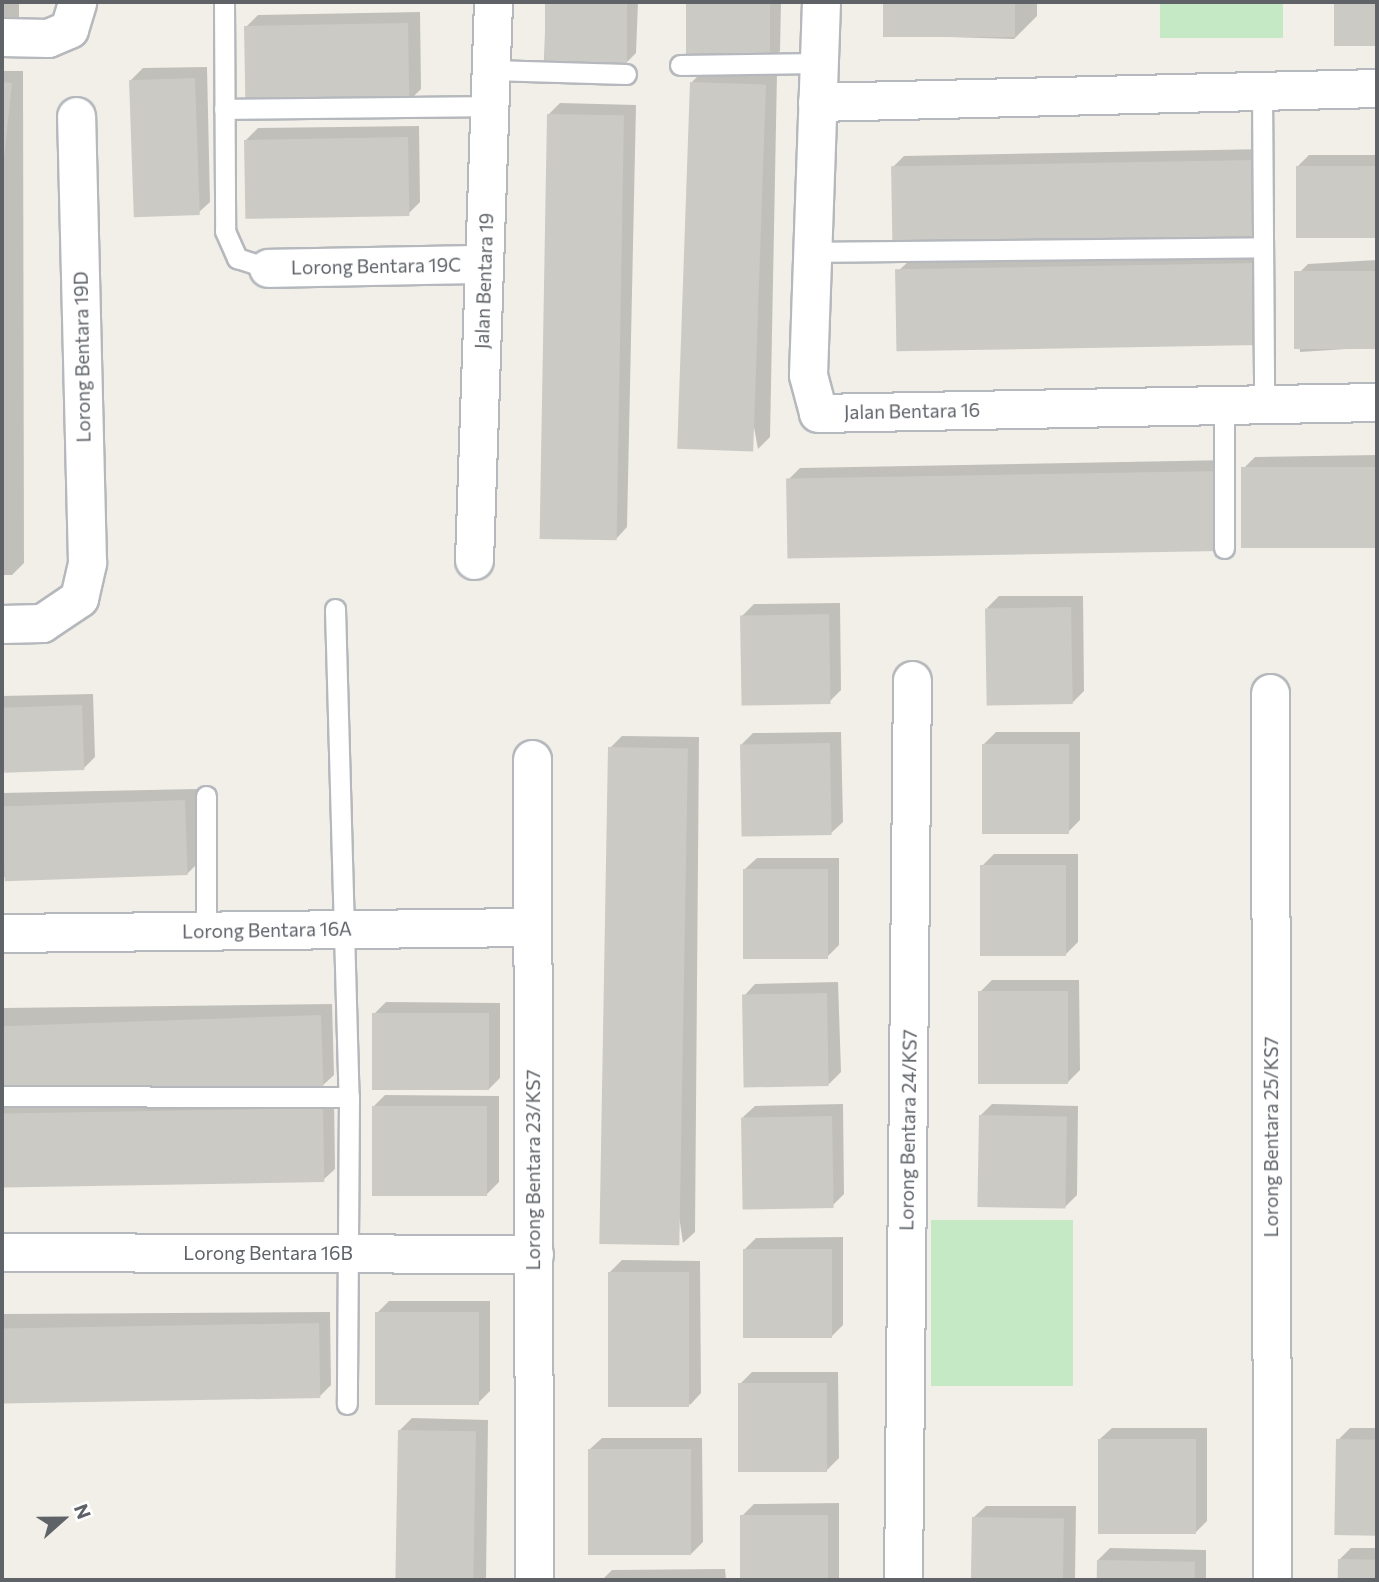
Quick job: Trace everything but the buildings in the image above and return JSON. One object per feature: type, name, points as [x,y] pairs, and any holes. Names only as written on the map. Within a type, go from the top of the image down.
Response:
[{"type":"street","points":[[2,37],[48,38],[69,29],[77,2]]},
{"type":"street","name":"Jalan Bentara 19","points":[[474,560],[493,2]]},
{"type":"street","name":"Jalan Bentara 16","points":[[821,2],[808,375],[818,413],[1377,402]]},
{"type":"street","points":[[817,102],[1377,88]]},
{"type":"street","name":"Lorong Bentara 19D","points":[[2,624],[42,623],[79,598],[87,562],[76,116]]},
{"type":"street","name":"Lorong Bentara 19C","points":[[268,268],[484,264]]},
{"type":"street","name":"Lorong Bentara 24/KS7","points":[[903,1580],[912,680]]},
{"type":"street","name":"Lorong Bentara 25/KS7","points":[[1270,693],[1272,1580]]},
{"type":"street","name":"Lorong Bentara 23/KS7","points":[[532,759],[534,1580]]},
{"type":"street","name":"Lorong Bentara 16A","points":[[2,933],[532,927]]},
{"type":"street","name":"Lorong Bentara 16B","points":[[2,1252],[534,1254]]},
{"type":"lane","points":[[224,2],[225,231],[237,258],[268,268]]},
{"type":"lane","points":[[680,65],[819,63]]},
{"type":"lane","points":[[491,70],[626,74]]},
{"type":"lane","points":[[1262,91],[1264,404]]},
{"type":"lane","points":[[224,109],[490,106]]},
{"type":"lane","points":[[812,252],[1262,247]]},
{"type":"lane","points":[[1224,405],[1224,548]]},
{"type":"lane","points":[[335,610],[349,1097],[347,1404]]},
{"type":"lane","points":[[206,796],[206,930]]},
{"type":"lane","points":[[2,1096],[349,1097]]},
{"type":"green space","points":[[1160,2],[1283,2],[1283,38],[1160,38]]},
{"type":"green space","points":[[931,1220],[1073,1220],[1073,1386],[931,1386]]}]
